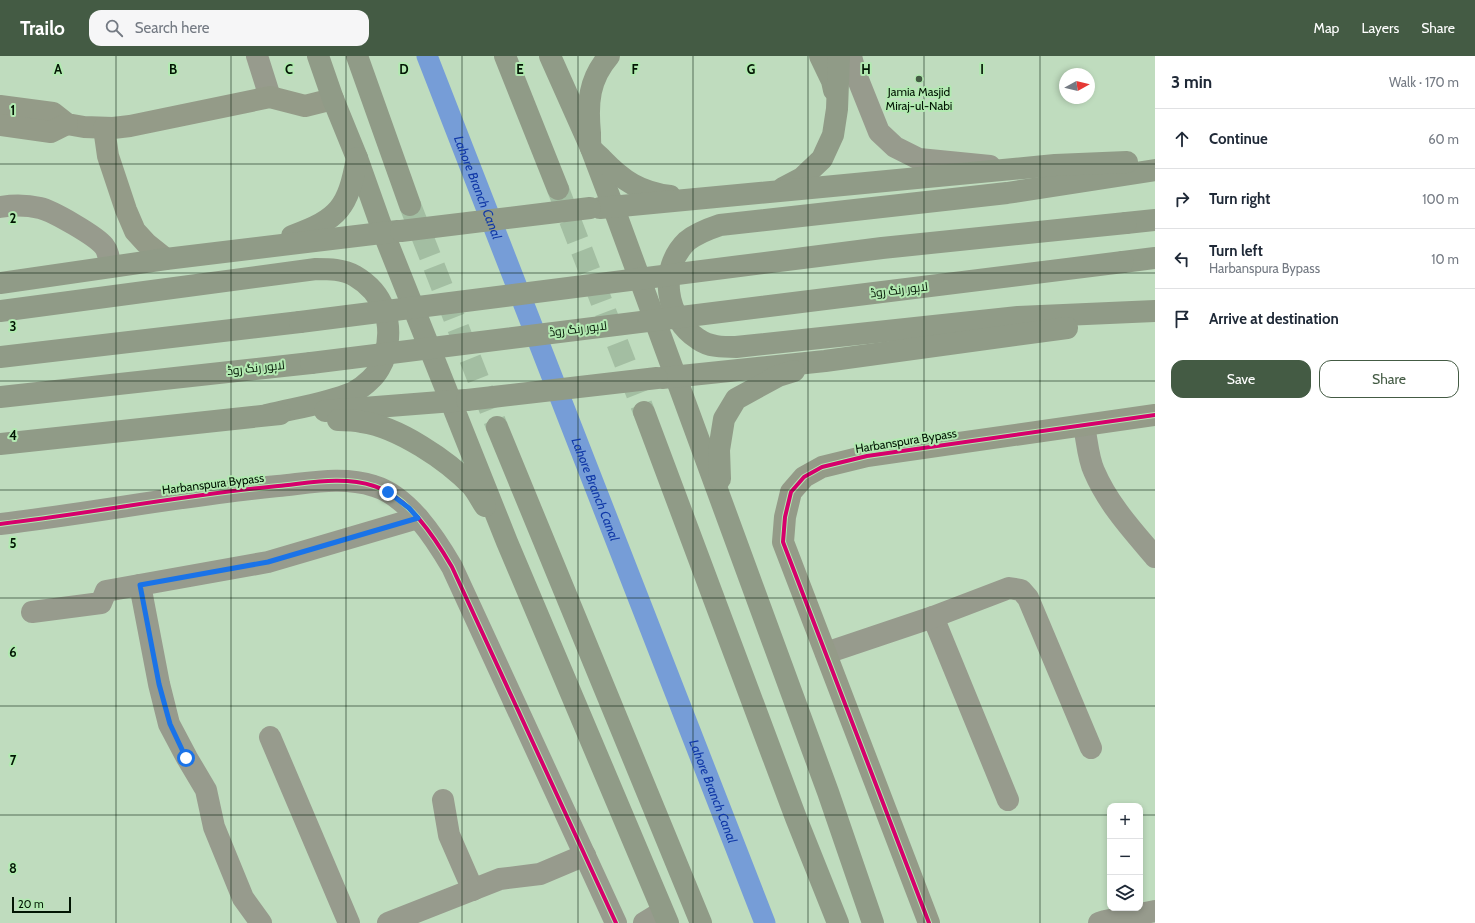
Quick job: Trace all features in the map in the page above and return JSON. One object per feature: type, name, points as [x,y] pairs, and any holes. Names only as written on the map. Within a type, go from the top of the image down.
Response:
[{"type":"highway","points":[[318,56],[333,99],[357,158],[392,232],[459,400],[507,542],[665,917]]},
{"type":"highway","points":[[357,56],[410,205]]},
{"type":"highway","points":[[505,56],[558,189]]},
{"type":"highway","points":[[550,56],[591,148],[613,206],[666,377],[722,503],[828,792],[874,923]]},
{"type":"highway","points":[[609,56],[601,66],[590,90],[588,117],[591,148],[610,168],[633,186],[660,194],[692,198]]},
{"type":"highway","points":[[820,56],[832,81],[836,109]]},
{"type":"highway","points":[[779,190],[802,178],[822,159],[833,135],[839,56]]},
{"type":"highway","points":[[265,246],[317,227],[334,215],[347,198],[357,158]]},
{"type":"highway","points":[[0,284],[110,267],[265,246],[590,208],[1055,165],[1155,161]]},
{"type":"highway","points":[[1155,170],[1007,193],[720,225],[702,231],[687,242],[676,256],[669,274],[668,292],[673,311],[683,328],[699,340],[717,347],[736,347],[1018,317],[1155,311]]},
{"type":"highway","points":[[0,357],[300,322],[882,248],[1155,220]]},
{"type":"highway","name":"لاہور رنگ روڈ","points":[[0,397],[311,363],[1155,258]]},
{"type":"highway","points":[[0,311],[316,269],[335,269],[354,276],[370,287],[381,302],[388,321],[389,342],[383,362],[371,380],[354,392],[267,415]]},
{"type":"highway","points":[[0,444],[267,415],[459,400],[826,361],[1155,315]]},
{"type":"highway","points":[[722,503],[719,450],[724,420],[736,399],[778,376],[826,361]]},
{"type":"highway","points":[[644,412],[796,818],[838,923]]},
{"type":"highway","points":[[267,415],[363,422],[388,430],[422,446],[446,463],[473,487],[507,542]]},
{"type":"highway","points":[[496,427],[701,923]]},
{"type":"street","points":[[257,56],[270,97]]},
{"type":"street","points":[[851,56],[855,72],[879,132],[895,147],[919,159],[1016,169]]},
{"type":"street","points":[[0,106],[53,114],[67,124],[104,128],[130,126],[270,97],[305,106],[333,99]]},
{"type":"street","points":[[0,125],[51,132],[67,124]]},
{"type":"street","points":[[104,128],[108,156],[126,210],[135,231],[146,243],[166,259]]},
{"type":"street","points":[[0,206],[28,206],[42,208],[68,222],[89,234],[104,246],[108,252],[110,267]]},
{"type":"street","name":"Harbanspura Bypass","points":[[929,923],[783,542],[785,517],[791,492],[804,477],[822,467],[867,456],[1155,415]]},
{"type":"street","points":[[1084,426],[1093,470],[1104,492],[1122,518],[1155,557]]},
{"type":"street","name":"Harbanspura Bypass","points":[[0,524],[233,490],[343,480],[375,486],[388,492],[409,508],[418,518],[436,541],[452,566],[616,923]]},
{"type":"street","points":[[32,612],[101,603],[106,591],[268,562],[418,518]]},
{"type":"street","points":[[140,585],[159,684],[170,724],[186,758],[206,790],[214,827],[243,898],[261,923]]},
{"type":"street","points":[[826,653],[933,617],[1009,588],[1021,590],[1028,598],[1090,748]]},
{"type":"street","points":[[933,617],[1008,800]]},
{"type":"street","points":[[270,737],[349,923]]},
{"type":"street","points":[[443,800],[448,834],[472,890]]},
{"type":"street","points":[[388,923],[500,879],[540,874],[585,855]]},
{"type":"street","points":[[1099,923],[1129,920],[1155,911]]},
{"type":"street","points":[[644,923],[665,917]]},
{"type":"waterway","name":"Lahore Branch Canal","points":[[427,56],[765,923]]},
{"type":"tunnel","points":[[558,189],[644,412]]},
{"type":"tunnel","points":[[410,205],[497,427]]},
{"type":"cycle path","points":[[929,923],[783,542],[785,517],[791,492],[804,477],[822,467],[867,456],[1155,415]]},
{"type":"cycle path","points":[[0,524],[208,494],[314,482],[350,481],[374,486],[386,491],[409,508],[419,519],[429,531],[452,567],[616,923]]},
{"type":"place","name":"Jamia Masjid Miraj-ul-Nabi","points":[[919,79]]},
{"type":"route","points":[[186,758],[170,724],[159,684],[140,585],[268,562],[418,518],[409,508],[388,492]]}]
